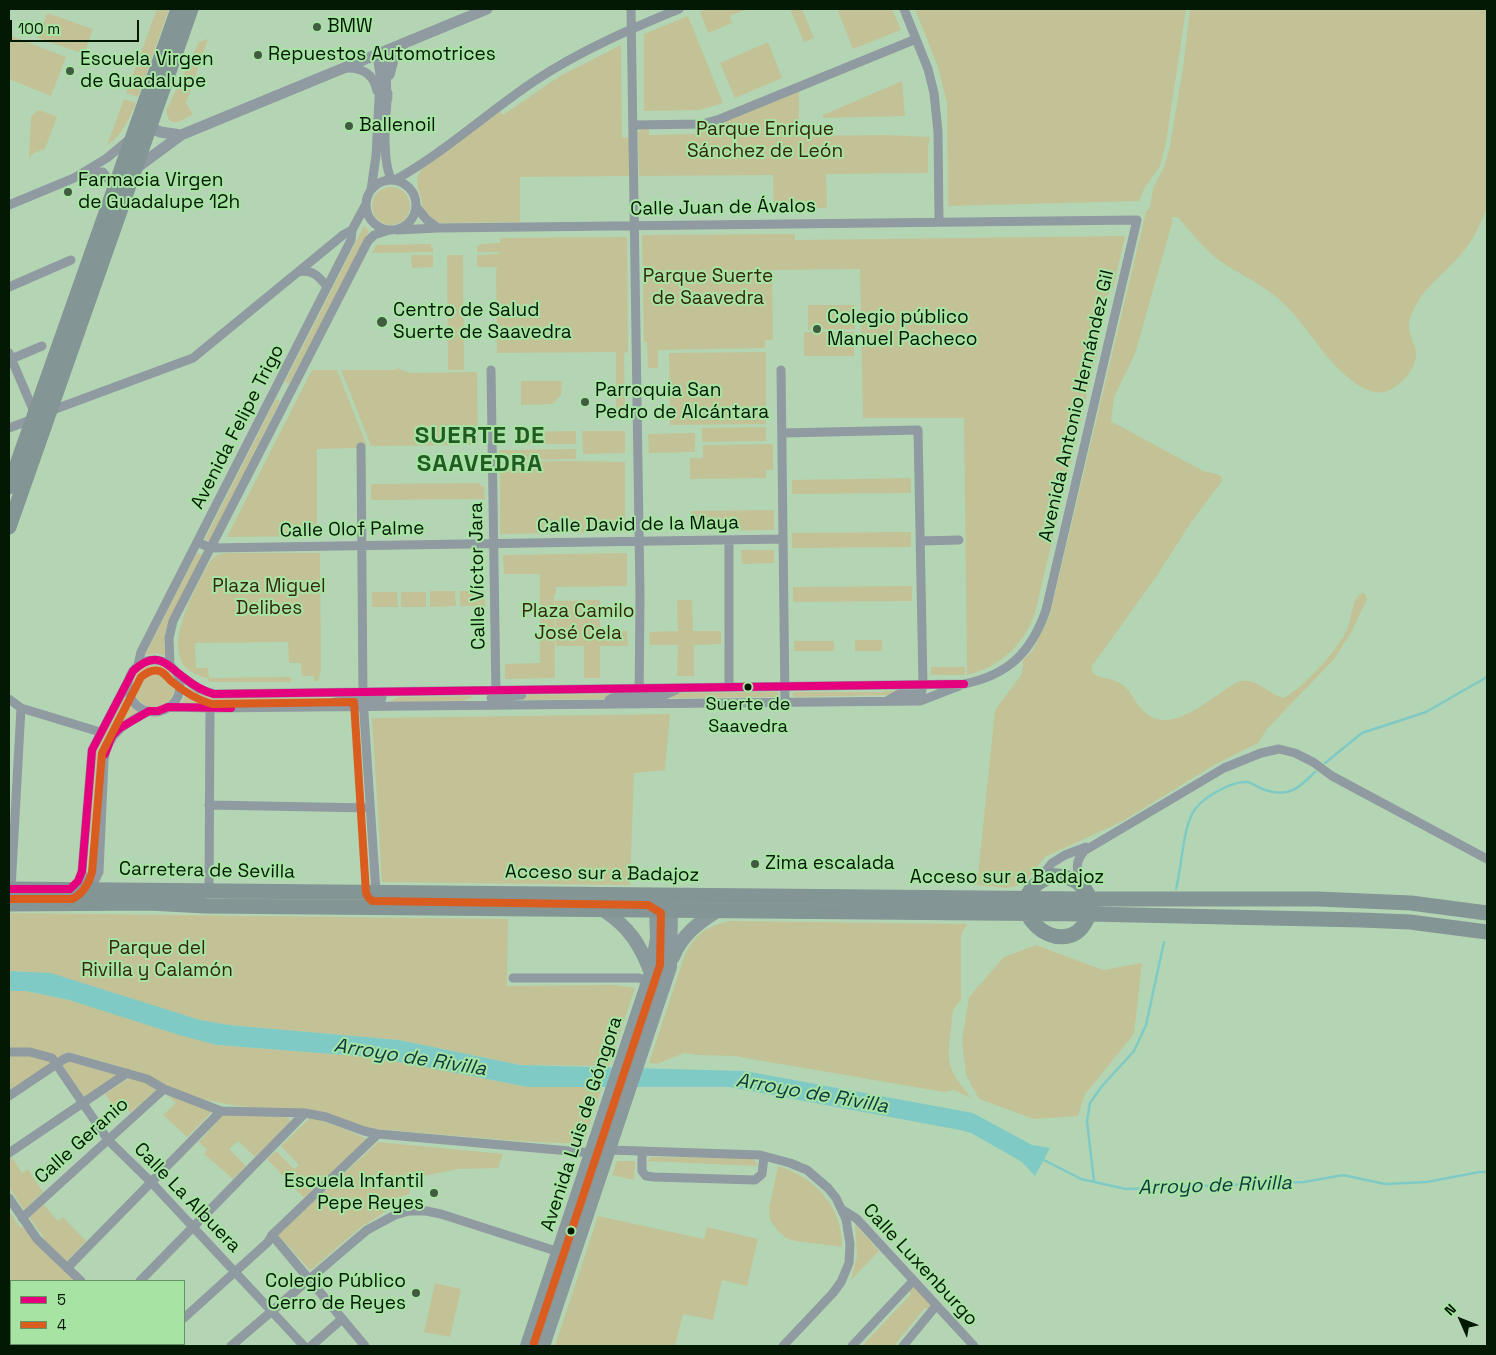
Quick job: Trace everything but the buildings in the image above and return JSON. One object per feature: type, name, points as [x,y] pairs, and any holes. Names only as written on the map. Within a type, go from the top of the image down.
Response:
[{"type":"highway","points":[[9,527],[39,414],[117,182],[178,9]]},
{"type":"highway","points":[[9,487],[135,169],[158,127],[191,9]]},
{"type":"highway","points":[[133,137],[158,127]]},
{"type":"highway","points":[[117,182],[135,169]]},
{"type":"highway","points":[[1051,876],[1067,876],[1081,884],[1089,899],[1089,914],[1085,923],[1070,935],[1060,937],[1041,931],[1027,914],[1030,892],[1042,880],[1051,876]]},
{"type":"highway","name":"Carretera de Sevilla","points":[[10,894],[70,889],[209,891],[377,900]]},
{"type":"highway","name":"Acceso sur a Badajoz","points":[[377,900],[663,902],[1030,892],[1089,899],[1364,900],[1455,908],[1487,913]]},
{"type":"highway","points":[[10,894],[56,904]]},
{"type":"highway","name":"Carretera de Sevilla","points":[[56,904],[148,903],[205,906],[377,900]]},
{"type":"highway","name":"Acceso sur a Badajoz","points":[[377,900],[603,910],[663,902],[717,911],[1089,914],[1400,922],[1487,932]]},
{"type":"main road","name":"Avenida Luis de Góngora","points":[[543,1346],[640,1061],[670,962],[663,902]]},
{"type":"main road","name":"Avenida Luis de Góngora","points":[[527,1346],[650,977],[663,902]]},
{"type":"main road","points":[[603,910],[628,929],[641,949],[650,977]]},
{"type":"main road","points":[[670,962],[677,947],[688,932],[717,911]]},
{"type":"street","points":[[135,169],[181,135],[407,42],[473,11],[487,9]]},
{"type":"street","points":[[631,9],[640,696]]},
{"type":"street","points":[[371,190],[383,181],[393,179],[421,164],[537,79],[574,57],[632,29],[680,9]]},
{"type":"street","points":[[904,9],[928,68],[934,94],[938,132],[939,222]]},
{"type":"street","points":[[633,125],[702,124],[720,120],[916,39]]},
{"type":"street","points":[[407,42],[398,49],[383,98],[371,190],[366,204],[367,212],[375,224],[393,230],[404,227],[410,222],[417,208]]},
{"type":"street","points":[[380,53],[377,55],[383,98],[387,170],[393,179],[409,186],[414,193]]},
{"type":"street","points":[[343,68],[353,68],[368,73],[374,80],[383,98]]},
{"type":"street","points":[[158,127],[181,135]]},
{"type":"street","points":[[158,127],[163,145],[159,152]]},
{"type":"street","points":[[9,205],[74,178],[106,158],[133,137]]},
{"type":"street","points":[[106,158],[103,172],[108,178],[117,182]]},
{"type":"street","points":[[421,164],[412,178],[411,186],[417,208],[427,220],[438,228]]},
{"type":"street","points":[[74,178],[103,172]]},
{"type":"street","name":"Avenida Felipe Trigo","points":[[138,665],[141,652],[351,240],[352,230],[366,204]]},
{"type":"street","name":"Avenida Antonio Hernández Gil","points":[[177,673],[199,689],[214,694],[468,705],[528,691],[785,702],[887,701],[920,697],[980,681],[996,674],[1009,666],[1028,647],[1042,623],[1137,220],[1008,222]]},
{"type":"street","name":"Calle Juan de Ávalos","points":[[393,230],[1008,222]]},
{"type":"street","points":[[9,428],[39,414],[193,358],[343,235],[352,230]]},
{"type":"street","name":"Avenida Felipe Trigo","points":[[170,665],[169,638],[173,621],[368,240],[374,234],[393,230]]},
{"type":"street","points":[[9,287],[71,260]]},
{"type":"street","points":[[298,272],[306,270],[315,273],[327,287]]},
{"type":"street","points":[[39,414],[10,357],[42,346]]},
{"type":"street","name":"Calle Víctor Jara","points":[[491,370],[496,698]]},
{"type":"street","points":[[781,370],[785,702]]},
{"type":"street","points":[[276,388],[289,395]]},
{"type":"street","points":[[782,433],[918,430],[923,684],[920,697]]},
{"type":"street","points":[[360,447],[364,699],[377,900]]},
{"type":"street","name":"Calle David de la Maya","points":[[494,544],[783,539]]},
{"type":"street","points":[[729,540],[729,687]]},
{"type":"street","points":[[920,541],[960,540]]},
{"type":"street","points":[[197,542],[211,548]]},
{"type":"street","name":"Calle Olof Palme","points":[[211,548],[494,544]]},
{"type":"street","points":[[129,679],[128,686],[132,699],[141,708],[149,711],[158,712],[168,707],[177,699],[180,691],[177,673],[170,665],[162,661],[153,660],[138,665],[133,671],[100,732],[91,756],[82,871],[84,883],[88,890],[96,897],[102,899],[136,900],[148,903]]},
{"type":"street","name":"Avenida Antonio Hernández Gil","points":[[168,707],[329,707],[395,692],[605,703],[680,688],[964,684]]},
{"type":"street","points":[[9,699],[21,708],[100,732]]},
{"type":"street","points":[[10,894],[21,708]]},
{"type":"street","points":[[209,891],[210,708]]},
{"type":"street","points":[[56,904],[72,899],[88,890],[96,879],[99,872],[105,752],[112,736],[120,728],[149,711]]},
{"type":"street","points":[[1081,884],[1077,871],[1078,858],[1084,851],[1224,768],[1261,753],[1279,749],[1313,762],[1332,776],[1487,859]]},
{"type":"street","points":[[209,805],[370,808]]},
{"type":"street","points":[[1030,892],[1052,863],[1065,855],[1100,841]]},
{"type":"street","points":[[70,889],[78,881],[82,871]]},
{"type":"street","points":[[99,872],[103,882],[112,890]]},
{"type":"street","points":[[513,978],[650,977]]},
{"type":"street","points":[[9,1052],[25,1052],[48,1056],[56,1064]]},
{"type":"street","points":[[9,1096],[66,1058],[74,1058],[147,1079],[164,1089],[221,1111],[305,1114],[326,1117],[378,1134],[592,1153]]},
{"type":"street","name":"Calle La Albuera","points":[[56,1064],[108,1140],[151,1182],[304,1346]]},
{"type":"street","points":[[9,1153],[127,1073]]},
{"type":"street","name":"Calle Geranio","points":[[22,1218],[164,1089]]},
{"type":"street","points":[[68,1268],[221,1111]]},
{"type":"street","points":[[141,1280],[305,1114]]},
{"type":"street","points":[[185,1317],[268,1242],[272,1235],[378,1134]]},
{"type":"street","points":[[609,1150],[764,1156],[790,1163],[806,1170],[828,1188],[846,1219],[850,1255],[846,1270],[833,1293],[783,1346]]},
{"type":"street","points":[[642,1152],[642,1171],[646,1176],[753,1181],[762,1174],[764,1156]]},
{"type":"street","points":[[9,1198],[37,1239],[80,1280]]},
{"type":"street","name":"Calle Luxenburgo","points":[[841,1208],[857,1219],[971,1345]]},
{"type":"street","points":[[232,1346],[372,1226],[389,1217],[409,1211],[426,1211],[441,1214],[559,1252]]},
{"type":"street","points":[[272,1235],[364,1346]]},
{"type":"street","points":[[852,1346],[913,1281]]},
{"type":"street","points":[[903,1346],[936,1306]]},
{"type":"street","points":[[311,1346],[342,1320]]},
{"type":"green space","points":[[157,9],[169,9],[138,97],[126,93]]},
{"type":"green space","points":[[707,9],[747,9],[730,16],[732,23],[708,33],[700,12]]},
{"type":"green space","points":[[790,9],[802,9],[814,38],[804,42]]},
{"type":"green space","points":[[837,9],[892,9],[901,30],[853,49]]},
{"type":"green space","points":[[915,9],[1186,9],[1166,143],[1160,166],[1144,189],[1139,201],[948,206],[947,103],[938,67]]},
{"type":"green space","points":[[1190,9],[1487,9],[1487,207],[1478,229],[1466,248],[1427,290],[1413,310],[1409,328],[1416,356],[1412,369],[1398,385],[1381,392],[1369,391],[1348,378],[1327,357],[1298,319],[1282,302],[1262,286],[1219,260],[1178,217],[1172,217],[1172,223],[1135,354],[1114,397],[1111,422],[1203,471],[1217,474],[1222,477],[1222,481],[1192,521],[1156,577],[1092,666],[1092,672],[1095,675],[1120,683],[1128,690],[1144,712],[1159,719],[1183,716],[1240,681],[1258,684],[1284,698],[1310,677],[1334,650],[1346,632],[1353,606],[1358,597],[1362,593],[1365,594],[1367,599],[1352,631],[1335,658],[1267,729],[1258,743],[1214,765],[1123,821],[1045,857],[1026,881],[1017,886],[1006,888],[977,885],[995,710],[1022,674],[1023,660],[1033,650],[1050,614],[1146,212],[1150,208],[1153,188],[1164,167],[1170,146],[1184,61]]},
{"type":"green space","points":[[47,13],[93,29],[84,54],[38,38]]},
{"type":"green space","points":[[688,16],[723,103],[700,110],[644,111],[644,34]]},
{"type":"green space","points":[[9,35],[66,57],[51,96],[9,79]]},
{"type":"green space","points":[[208,39],[186,103],[193,114],[178,122],[171,121],[166,110],[199,42]]},
{"type":"green space","points":[[768,42],[782,78],[735,98],[720,63]]},
{"type":"green space","points":[[621,45],[622,137],[629,138],[629,176],[520,177],[520,222],[440,223],[432,220],[423,210],[417,180],[419,173],[425,166],[499,111],[503,115],[560,76]]},
{"type":"green space","points":[[902,81],[905,116],[823,118],[823,115]]},
{"type":"green space","name":"Parque Enrique Sánchez de León","points":[[799,91],[799,136],[886,135],[930,137],[928,173],[826,174],[827,208],[774,208],[773,175],[639,176],[638,133],[641,129],[649,129],[649,135],[701,134],[701,128]]},
{"type":"green space","points":[[124,99],[136,103],[121,132],[107,145]]},
{"type":"green space","points":[[40,110],[57,117],[45,149],[34,153],[29,158],[31,118],[35,112]]},
{"type":"green space","points":[[391,187],[405,192],[410,206],[405,220],[391,225],[377,220],[372,206],[377,192]]},
{"type":"green space","points":[[364,226],[369,231],[289,384],[285,382]]},
{"type":"green space","points":[[795,234],[795,240],[1125,236],[1114,285],[1108,295],[1097,341],[1099,344],[1035,613],[1030,625],[1017,645],[1000,660],[979,671],[967,675],[964,418],[863,418],[860,269],[772,270],[773,340],[765,340],[765,348],[658,350],[658,368],[648,368],[647,342],[644,342],[642,235]]},
{"type":"green space","name":"Parque Suerte de Saavedra","points":[[627,237],[628,352],[624,353],[625,415],[616,415],[616,352],[497,353],[496,269],[498,267],[477,267],[477,255],[498,254],[499,252],[477,252],[477,247],[479,244],[500,243],[500,238]]},
{"type":"green space","points":[[431,244],[433,252],[372,253],[376,245]]},
{"type":"green space","points":[[411,255],[433,255],[433,267],[412,268]]},
{"type":"green space","points":[[447,255],[463,255],[464,370],[448,370]]},
{"type":"green space","points":[[808,305],[854,305],[855,329],[808,330]]},
{"type":"green space","points":[[804,332],[854,332],[854,356],[804,356]]},
{"type":"green space","points":[[766,352],[766,424],[670,425],[669,353]]},
{"type":"green space","points":[[396,368],[411,373],[477,372],[478,445],[371,446],[341,370],[396,370]]},
{"type":"green space","points":[[312,370],[337,370],[367,446],[317,449],[317,536],[227,537]]},
{"type":"green space","points":[[521,381],[562,381],[561,395],[553,404],[521,405]]},
{"type":"green space","points":[[276,399],[280,401],[210,541],[205,539]]},
{"type":"green space","points":[[766,427],[766,441],[702,442],[702,428]]},
{"type":"green space","points":[[576,431],[576,444],[515,444],[515,432]]},
{"type":"green space","points":[[582,431],[625,431],[625,453],[583,454]]},
{"type":"green space","points":[[695,433],[695,452],[649,453],[648,434]]},
{"type":"green space","points":[[773,444],[773,470],[766,470],[766,478],[690,479],[690,458],[703,458],[703,445]]},
{"type":"green space","points":[[576,449],[576,459],[500,460],[499,450]]},
{"type":"green space","points":[[500,462],[625,462],[625,532],[500,534]]},
{"type":"green space","points":[[911,478],[911,493],[792,494],[792,480]]},
{"type":"green space","points":[[480,483],[480,486],[484,486],[485,499],[371,500],[371,484]]},
{"type":"green space","points":[[774,510],[774,530],[691,531],[691,511]]},
{"type":"green space","points":[[911,532],[911,547],[792,548],[792,533]]},
{"type":"green space","points":[[741,550],[774,550],[774,563],[742,564]]},
{"type":"green space","points":[[197,553],[202,555],[166,629],[164,646],[167,657],[157,653],[145,655]]},
{"type":"green space","name":"Plaza Miguel Delibes","points":[[225,553],[320,553],[321,670],[318,681],[314,681],[314,676],[302,676],[301,663],[289,663],[288,642],[195,643],[196,668],[208,668],[209,678],[291,677],[291,682],[212,682],[208,681],[208,678],[190,671],[181,659],[178,644],[180,627],[194,591],[210,561],[217,555]]},
{"type":"green space","points":[[627,553],[627,586],[556,587],[554,595],[555,678],[505,679],[505,664],[540,663],[540,574],[504,574],[503,555]]},
{"type":"green space","points":[[912,586],[912,601],[793,602],[793,587]]},
{"type":"green space","points":[[430,591],[455,591],[456,606],[430,607]]},
{"type":"green space","points":[[460,591],[485,591],[485,606],[460,606]]},
{"type":"green space","points":[[372,592],[397,592],[398,607],[372,607]]},
{"type":"green space","points":[[401,592],[426,592],[426,607],[401,607]]},
{"type":"green space","name":"Plaza Camilo José Cela","points":[[600,600],[600,632],[627,631],[628,646],[600,646],[600,678],[584,678],[584,646],[556,646],[555,601]]},
{"type":"green space","name":"Plaza Camilo José Cela","points":[[677,600],[692,600],[693,631],[721,631],[721,644],[694,645],[694,676],[677,676],[678,645],[650,645],[649,632],[678,631]]},
{"type":"green space","points":[[855,640],[882,640],[882,651],[855,651]]},
{"type":"green space","points":[[794,641],[834,641],[834,651],[794,651]]},
{"type":"green space","points":[[150,665],[158,665],[169,671],[175,686],[169,701],[158,707],[150,707],[139,701],[133,690],[133,682],[139,671]]},
{"type":"green space","points":[[931,667],[965,667],[965,675],[931,675]]},
{"type":"green space","points":[[186,687],[201,695],[215,698],[336,698],[328,702],[181,704],[185,696]]},
{"type":"green space","points":[[899,690],[891,695],[794,697],[792,694],[794,692],[881,692]]},
{"type":"green space","points":[[777,692],[779,695],[777,697],[667,698],[675,693]]},
{"type":"green space","points":[[612,694],[604,699],[520,700],[529,695]]},
{"type":"green space","points":[[473,696],[464,701],[389,702],[398,697]]},
{"type":"green space","points":[[124,697],[138,713],[123,721],[112,731],[100,754],[93,838],[89,831],[95,755]]},
{"type":"green space","points":[[670,714],[665,770],[634,773],[630,885],[382,882],[372,718]]},
{"type":"green space","points":[[9,913],[508,919],[507,986],[615,985],[635,988],[609,1066],[520,1065],[399,1040],[229,1025],[200,1020],[30,972],[9,971]]},
{"type":"green space","points":[[730,921],[967,924],[961,935],[961,1000],[953,1013],[949,1059],[953,1073],[971,1098],[954,1090],[944,1092],[734,1056],[684,1053],[657,1064],[649,1063],[688,949],[697,937],[707,929]]},
{"type":"green space","points":[[1036,945],[1103,970],[1142,963],[1134,1034],[1085,1094],[1078,1116],[1034,1119],[979,1099],[966,1075],[962,1040],[969,997],[1004,957]]},
{"type":"green space","name":"Parque del Rivilla y Calamón","points":[[9,991],[26,991],[69,1000],[217,1045],[358,1056],[400,1062],[528,1087],[602,1087],[583,1144],[517,1141],[376,1129],[270,1109],[238,1106],[201,1099],[115,1065],[68,1052],[9,1091]]},
{"type":"green space","points":[[67,1061],[116,1076],[84,1097],[62,1065]]},
{"type":"green space","points":[[129,1078],[138,1078],[157,1089],[130,1113],[124,1104],[115,1109],[105,1094]]},
{"type":"green space","points":[[166,1093],[212,1112],[187,1137],[163,1115],[176,1103]]},
{"type":"green space","points":[[224,1114],[285,1117],[290,1119],[290,1122],[255,1157],[238,1141],[229,1149],[246,1166],[233,1179],[204,1154],[207,1150],[199,1142]]},
{"type":"green space","points":[[311,1117],[367,1139],[304,1198],[267,1159],[276,1151],[294,1169],[299,1165],[281,1146]]},
{"type":"green space","points":[[378,1142],[503,1154],[498,1168],[459,1169],[413,1178],[409,1194],[384,1202],[388,1210],[360,1228],[312,1269],[309,1269],[278,1235]]},
{"type":"green space","points":[[12,1157],[22,1173],[28,1169],[43,1192],[24,1210],[9,1187],[9,1159]]},
{"type":"green space","points":[[652,1157],[751,1158],[758,1166],[646,1161]]},
{"type":"green space","points":[[617,1161],[635,1161],[634,1180],[612,1175]]},
{"type":"green space","points":[[778,1166],[804,1178],[824,1196],[838,1219],[842,1247],[795,1241],[786,1238],[777,1230],[770,1220],[769,1208]]},
{"type":"green space","points":[[588,1178],[594,1179],[538,1346],[532,1346]]},
{"type":"green space","points":[[43,1204],[58,1221],[63,1217],[86,1241],[66,1262],[42,1240],[44,1238],[29,1217]]},
{"type":"green space","points":[[9,1211],[19,1226],[76,1280],[10,1280],[10,1318]]},
{"type":"green space","points":[[598,1216],[704,1239],[707,1227],[758,1239],[747,1286],[722,1280],[713,1320],[683,1314],[675,1346],[555,1346]]},
{"type":"green space","points":[[855,1224],[879,1251],[851,1280],[857,1256]]},
{"type":"green space","points":[[435,1283],[461,1289],[450,1337],[424,1332]]},
{"type":"green space","points":[[913,1287],[917,1287],[932,1304],[928,1309],[925,1308],[894,1346],[862,1346],[911,1294],[909,1291]]},
{"type":"water","points":[[9,971],[51,973],[200,1020],[229,1025],[399,1040],[520,1065],[745,1071],[973,1113],[1032,1145],[1050,1148],[1035,1176],[1022,1162],[971,1133],[729,1087],[528,1087],[400,1062],[358,1056],[217,1045],[69,1000],[26,991],[9,991]]},
{"type":"waterway","points":[[1325,763],[1362,733],[1426,712],[1487,677]]},
{"type":"waterway","points":[[1176,889],[1189,822],[1196,808],[1208,797],[1240,782],[1247,782],[1273,792],[1287,792],[1304,783],[1315,772]]},
{"type":"waterway","points":[[1094,1182],[1087,1121],[1090,1103],[1102,1086],[1134,1051],[1146,1025],[1164,942]]},
{"type":"waterway","name":"Arroyo de Rivilla","points":[[1042,1159],[1081,1179],[1126,1189],[1304,1182],[1343,1175],[1385,1184],[1427,1182],[1487,1172]]},
{"type":"transit line","name":"5","points":[[9,889],[70,889],[78,881],[82,871],[92,750],[133,671],[148,661],[154,660],[165,663],[194,685],[214,694],[964,684]]},
{"type":"transit line","name":"4","points":[[9,899],[72,899],[85,888],[92,872],[102,753],[141,677],[149,672],[156,671],[162,672],[190,695],[212,704],[354,702],[366,893],[372,901],[648,905],[661,913],[660,965],[534,1343]]},
{"type":"transit line","name":"5","points":[[105,754],[112,736],[120,728],[149,711],[158,711],[168,707],[231,708]]},
{"type":"place","name":"BMW","points":[[317,27]]},
{"type":"place","name":"Repuestos Automotrices","points":[[258,55]]},
{"type":"place","name":"Escuela Virgen de Guadalupe","points":[[70,71]]},
{"type":"place","name":"Ballenoil","points":[[349,126]]},
{"type":"place","name":"Farmacia Virgen de Guadalupe 12h","points":[[68,192]]},
{"type":"place","name":"Centro de Salud Suerte de Saavedra","points":[[382,322]]},
{"type":"place","name":"Colegio público Manuel Pacheco","points":[[817,329]]},
{"type":"place","name":"Parroquia San Pedro de Alcántara","points":[[585,402]]},
{"type":"place","name":"Suerte de Saavedra","points":[[748,687]]},
{"type":"place","name":"Zima escalada","points":[[755,864]]},
{"type":"place","name":"Escuela Infantil Pepe Reyes","points":[[434,1193]]},
{"type":"place","name":"Colegio Público Cerro de Reyes","points":[[416,1293]]},
{"type":"district","name":"SUERTE DE SAAVEDRA","points":[[480,450]]}]
